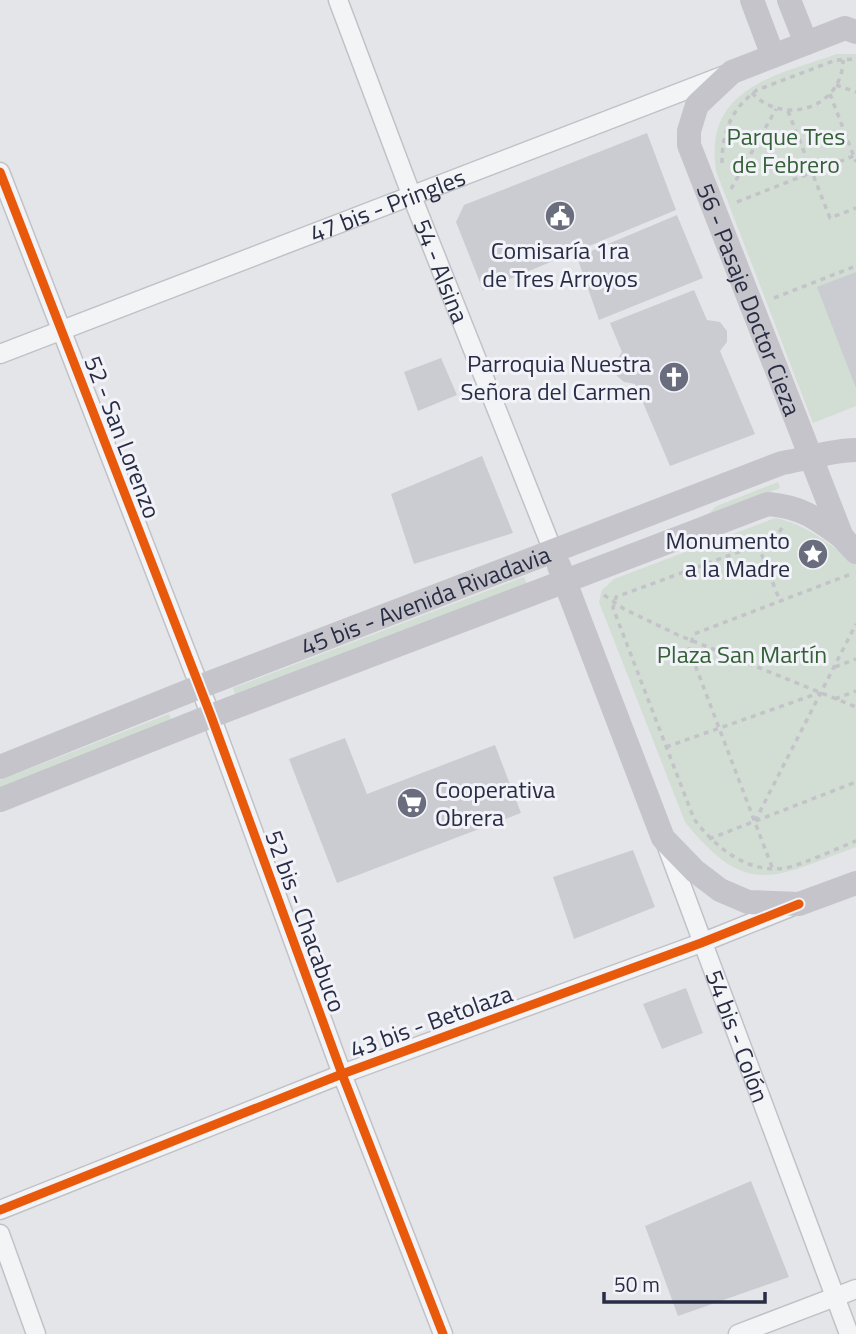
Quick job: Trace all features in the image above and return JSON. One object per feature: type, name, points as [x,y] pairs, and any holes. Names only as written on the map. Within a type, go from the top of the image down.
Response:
[{"type":"main road","points":[[752,0],[773,56]]},
{"type":"main road","points":[[789,0],[806,43]]},
{"type":"main road","name":"47 bis - Pringles","points":[[732,72],[852,28]]},
{"type":"main road","name":"56 - Pasaje Doctor Cieza","points":[[732,72],[697,105],[689,131],[689,145],[812,459],[849,545]]},
{"type":"main road","name":"45 bis - Avenida Rivadavia","points":[[0,767],[199,687],[782,463],[812,459],[837,450],[856,450]]},
{"type":"main road","name":"45 bis - Avenida Rivadavia","points":[[0,800],[211,716],[768,504],[789,506],[810,514],[849,545]]},
{"type":"main road","name":"54 - Alsina","points":[[553,551],[566,582]]},
{"type":"main road","name":"54 bis - Colón","points":[[566,582],[663,838]]},
{"type":"main road","points":[[663,838],[695,871],[720,890],[748,902],[799,904]]},
{"type":"main road","name":"43 bis - Betolaza","points":[[799,904],[856,883]]},
{"type":"street","name":"54 - Alsina","points":[[338,0],[411,194],[553,551]]},
{"type":"street","name":"47 bis - Pringles","points":[[0,354],[732,72]]},
{"type":"street","name":"52 - San Lorenzo","points":[[0,172],[211,716]]},
{"type":"street","name":"52 bis - Chacabuco","points":[[211,716],[342,1074],[443,1334]]},
{"type":"street","name":"54 bis - Colón","points":[[663,838],[849,1334]]},
{"type":"street","name":"43 bis - Betolaza","points":[[0,1210],[342,1074],[701,943],[799,904]]},
{"type":"street","points":[[0,1234],[36,1334]]},
{"type":"street","points":[[738,1334],[856,1289]]},
{"type":"path","points":[[723,172],[722,144],[727,124],[737,108],[752,93],[836,60],[856,59]]},
{"type":"path","points":[[752,93],[768,106],[788,111],[817,105],[836,85],[843,60]]},
{"type":"path","points":[[836,85],[856,92]]},
{"type":"path","points":[[830,94],[856,162]]},
{"type":"path","points":[[726,181],[730,190],[776,108]]},
{"type":"path","points":[[788,111],[830,218],[856,208]]},
{"type":"path","points":[[734,203],[855,156]]},
{"type":"path","points":[[772,298],[856,265]]},
{"type":"path","points":[[790,527],[783,527],[774,539],[616,597],[613,608],[694,819],[709,839],[731,856],[759,866],[785,868],[856,841]]},
{"type":"path","points":[[758,545],[780,601]]},
{"type":"path","points":[[772,867],[689,649],[694,634],[856,572]]},
{"type":"path","points":[[604,595],[692,641],[856,707]]},
{"type":"path","points":[[755,821],[856,624]]},
{"type":"path","points":[[834,668],[856,659]]},
{"type":"path","points":[[835,699],[856,691]]},
{"type":"path","points":[[666,747],[821,692]]},
{"type":"path","points":[[709,839],[856,783]]},
{"type":"green space","name":"Parque Tres de Febrero","points":[[837,54],[856,54],[856,406],[813,423],[716,171],[715,147],[720,123],[743,93],[779,74]]},
{"type":"green space","points":[[778,482],[780,488],[604,558],[709,513],[717,506]]},
{"type":"green space","name":"Plaza San Martín","points":[[775,518],[808,530],[856,562],[856,847],[804,867],[763,875],[745,872],[727,863],[707,847],[685,822],[599,602],[602,590],[614,579]]},
{"type":"green space","points":[[524,577],[527,585],[236,696],[233,688]]},
{"type":"green space","points":[[169,714],[172,723],[0,790],[0,780]]},
{"type":"building","name":"Comisaría 1ra de Tres Arroyos","points":[[647,133],[676,210],[483,290],[456,222],[464,205]]},
{"type":"building","points":[[677,215],[703,278],[599,320],[577,257]]},
{"type":"building","points":[[856,272],[856,388],[817,287]]},
{"type":"building","name":"Parroquia Nuestra Señora del Carmen","points":[[694,290],[707,320],[720,322],[727,331],[727,342],[720,351],[755,434],[670,466],[635,384],[624,382],[616,375],[614,364],[622,352],[610,323]]},
{"type":"building","points":[[441,358],[457,395],[418,411],[404,372]]},
{"type":"building","points":[[482,456],[513,533],[414,564],[391,494]]},
{"type":"building","name":"Cooperativa Obrera","points":[[345,738],[367,794],[495,745],[521,813],[337,883],[289,759]]},
{"type":"building","points":[[633,850],[655,907],[574,939],[553,877]]},
{"type":"building","points":[[686,988],[703,1033],[662,1049],[643,1004]]},
{"type":"building","points":[[751,1181],[789,1277],[678,1316],[645,1226]]},
{"type":"cycle path","points":[[0,172],[211,716],[342,1074],[443,1334]]},
{"type":"cycle path","points":[[0,1210],[342,1074],[701,943],[799,904]]},
{"type":"place","name":"Comisaría 1ra de Tres Arroyos","points":[[560,216]]},
{"type":"place","name":"Parroquia Nuestra Señora del Carmen","points":[[674,377]]},
{"type":"place","name":"Monumento a la Madre","points":[[813,554]]},
{"type":"place","name":"Cooperativa Obrera","points":[[412,803]]}]
